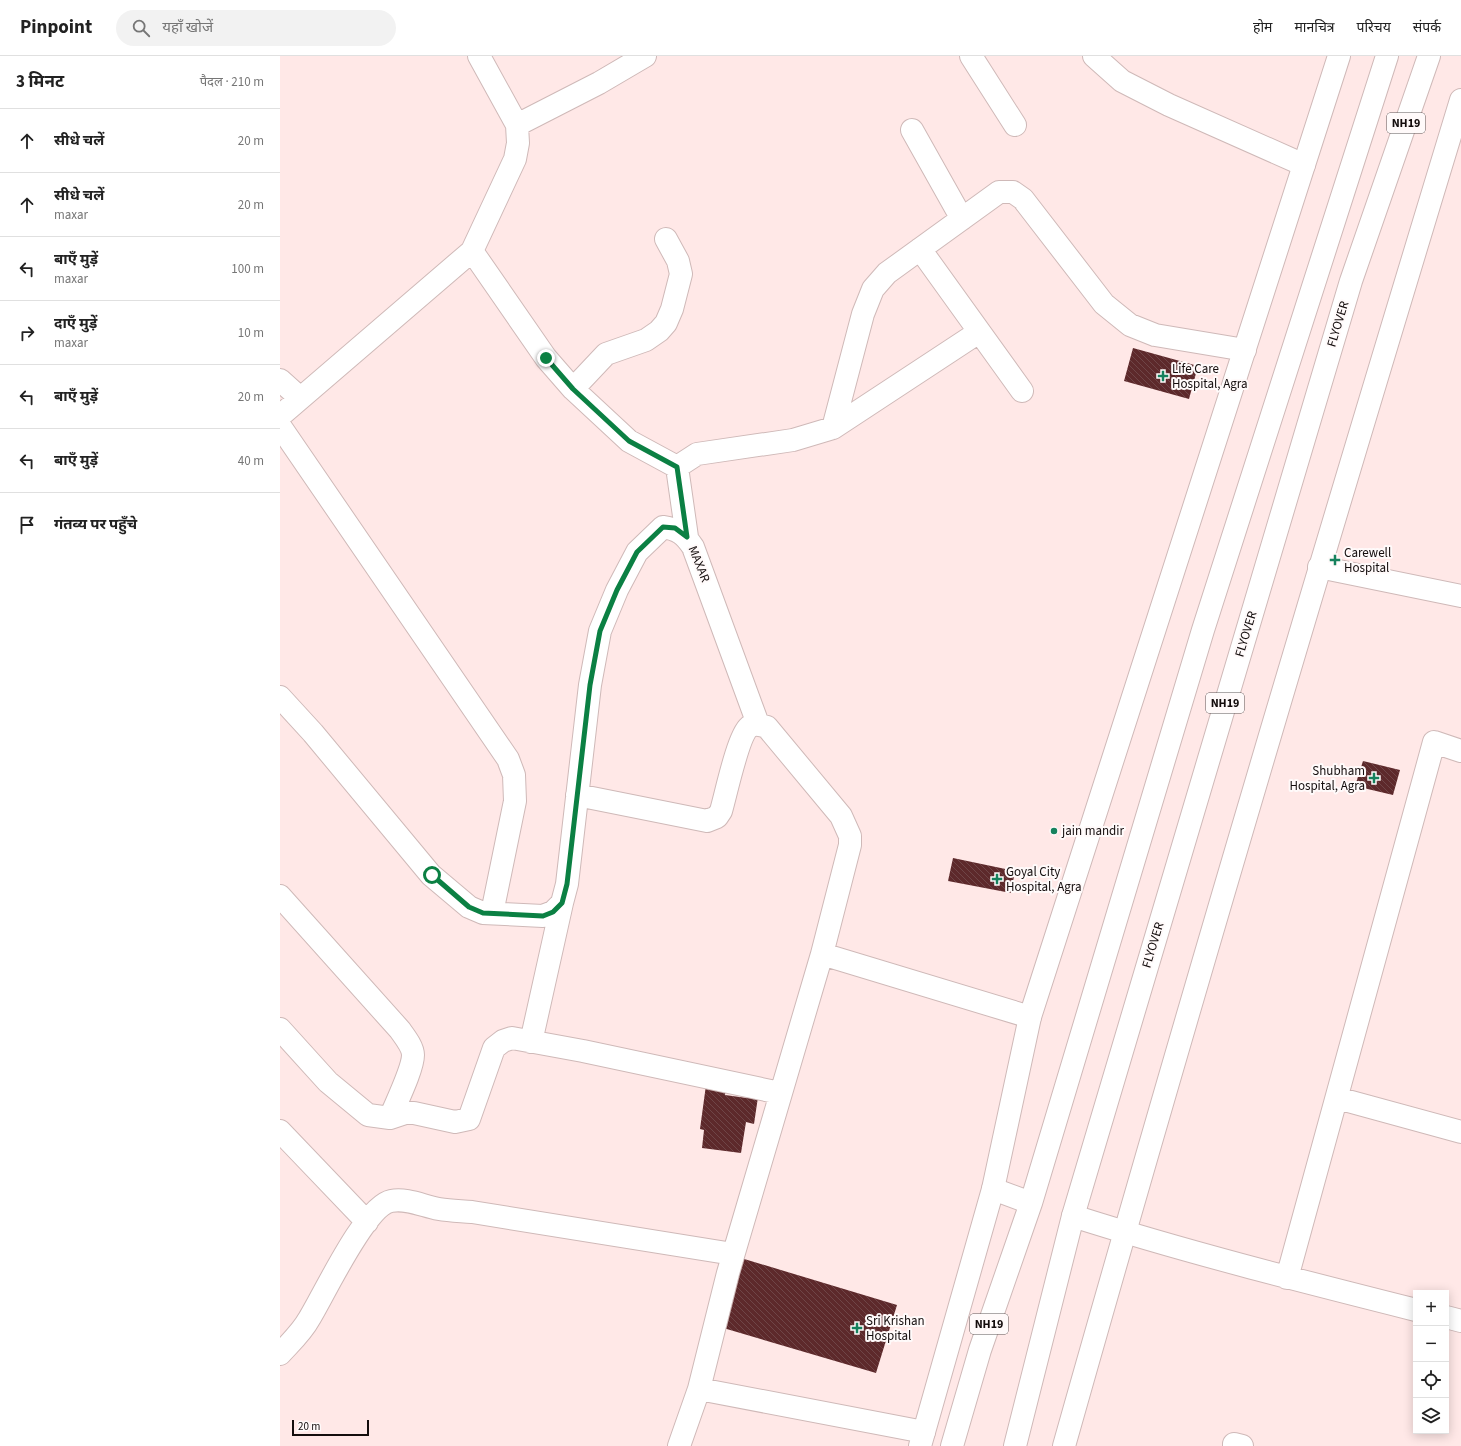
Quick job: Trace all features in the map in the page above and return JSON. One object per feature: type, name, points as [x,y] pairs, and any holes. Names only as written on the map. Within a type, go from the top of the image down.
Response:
[{"type":"main road","points":[[280,416],[472,251],[514,159],[518,143],[517,126],[479,56]]},
{"type":"main road","points":[[517,126],[599,83],[645,56]]},
{"type":"main road","points":[[971,56],[1015,125]]},
{"type":"main road","points":[[1094,56],[1122,81],[1169,105],[1304,165]]},
{"type":"main road","points":[[699,1389],[922,1439],[993,1189],[1030,1017],[1339,56]]},
{"type":"main road","name":"NH19","points":[[952,1446],[980,1350],[1031,1203],[1203,630],[1387,56]]},
{"type":"main road","name":"FLYOVER","points":[[1073,1216],[1348,288],[1429,56]]},
{"type":"main road","points":[[1064,1446],[1124,1232],[1319,567],[1461,100]]},
{"type":"main road","points":[[912,130],[962,219]]},
{"type":"main road","points":[[833,428],[863,314],[873,289],[887,273],[999,192],[1013,192],[1032,209],[1104,304],[1130,325],[1155,335],[1245,350]]},
{"type":"main road","points":[[573,389],[606,354],[646,340],[659,331],[666,322],[672,309],[681,274],[678,261],[666,239]]},
{"type":"main road","points":[[920,250],[1022,391]]},
{"type":"main road","points":[[472,251],[546,358],[573,389],[629,441],[677,467]]},
{"type":"main road","points":[[677,467],[697,454],[793,440],[833,428],[979,332]]},
{"type":"main road","points":[[280,380],[300,398]]},
{"type":"main road","points":[[280,426],[508,759],[514,775],[515,800],[492,913]]},
{"type":"main road","points":[[677,467],[687,537]]},
{"type":"main road","name":"MAXAR","points":[[531,1042],[567,884],[590,685],[600,631],[617,590],[637,552],[663,527],[675,528],[687,537],[693,548],[758,724]]},
{"type":"main road","points":[[1319,567],[1461,596]]},
{"type":"main road","points":[[280,698],[313,733],[432,875],[469,907],[483,913],[543,916],[553,912],[562,903]]},
{"type":"main road","points":[[577,796],[707,821],[716,817],[721,811],[742,738],[749,727],[758,724],[767,727],[841,816],[850,836],[850,845],[822,954],[733,1254],[699,1389],[679,1446]]},
{"type":"main road","points":[[1287,1278],[1434,742],[1461,750]]},
{"type":"main road","points":[[280,896],[400,1030],[408,1043],[413,1055],[411,1066],[390,1118]]},
{"type":"main road","points":[[822,954],[1030,1017]]},
{"type":"main road","points":[[280,1029],[328,1082],[356,1106],[368,1115],[390,1118],[405,1113],[414,1113],[455,1122],[465,1121],[472,1114],[494,1048],[503,1041],[512,1038],[583,1051],[780,1093]]},
{"type":"main road","points":[[1337,1098],[1461,1131]]},
{"type":"main road","points":[[280,1131],[367,1222]]},
{"type":"main road","points":[[993,1189],[1031,1203]]},
{"type":"main road","points":[[280,1354],[309,1320],[347,1249],[380,1207],[389,1201],[400,1200],[439,1209],[472,1212],[733,1254]]},
{"type":"main road","points":[[1073,1216],[1287,1278],[1413,1309]]},
{"type":"main road","name":"NH19","points":[[1015,1446],[1073,1216]]},
{"type":"main road","points":[[1449,1318],[1461,1321]]},
{"type":"main road","points":[[1234,1446],[1234,1444],[1242,1446]]},
{"type":"building","points":[[1133,348],[1198,366],[1189,399],[1124,381]]},
{"type":"building","points":[[1363,761],[1400,770],[1393,795],[1355,786]]},
{"type":"building","points":[[953,858],[1015,871],[1011,893],[948,881]]},
{"type":"building","points":[[706,1085],[726,1088],[725,1095],[747,1098],[747,1095],[758,1097],[754,1124],[746,1122],[741,1153],[702,1148],[704,1130],[700,1129]]},
{"type":"building","points":[[741,1258],[897,1305],[876,1373],[720,1327]]},
{"type":"place","name":"Life Care Hospital, Agra","points":[[1163,376]]},
{"type":"place","name":"Carewell Hospital","points":[[1335,560]]},
{"type":"place","name":"Shubham Hospital, Agra","points":[[1374,778]]},
{"type":"place","name":"jain mandir","points":[[1054,831]]},
{"type":"place","name":"Goyal City Hospital, Agra","points":[[997,879]]},
{"type":"place","name":"Sri Krishan Hospital","points":[[857,1328]]},
{"type":"route","points":[[432,875],[469,907],[483,913],[543,916],[553,912],[562,903],[567,884],[590,685],[600,631],[617,590],[637,552],[663,527],[675,528],[687,537],[677,467],[629,441],[573,389],[546,358]]}]
